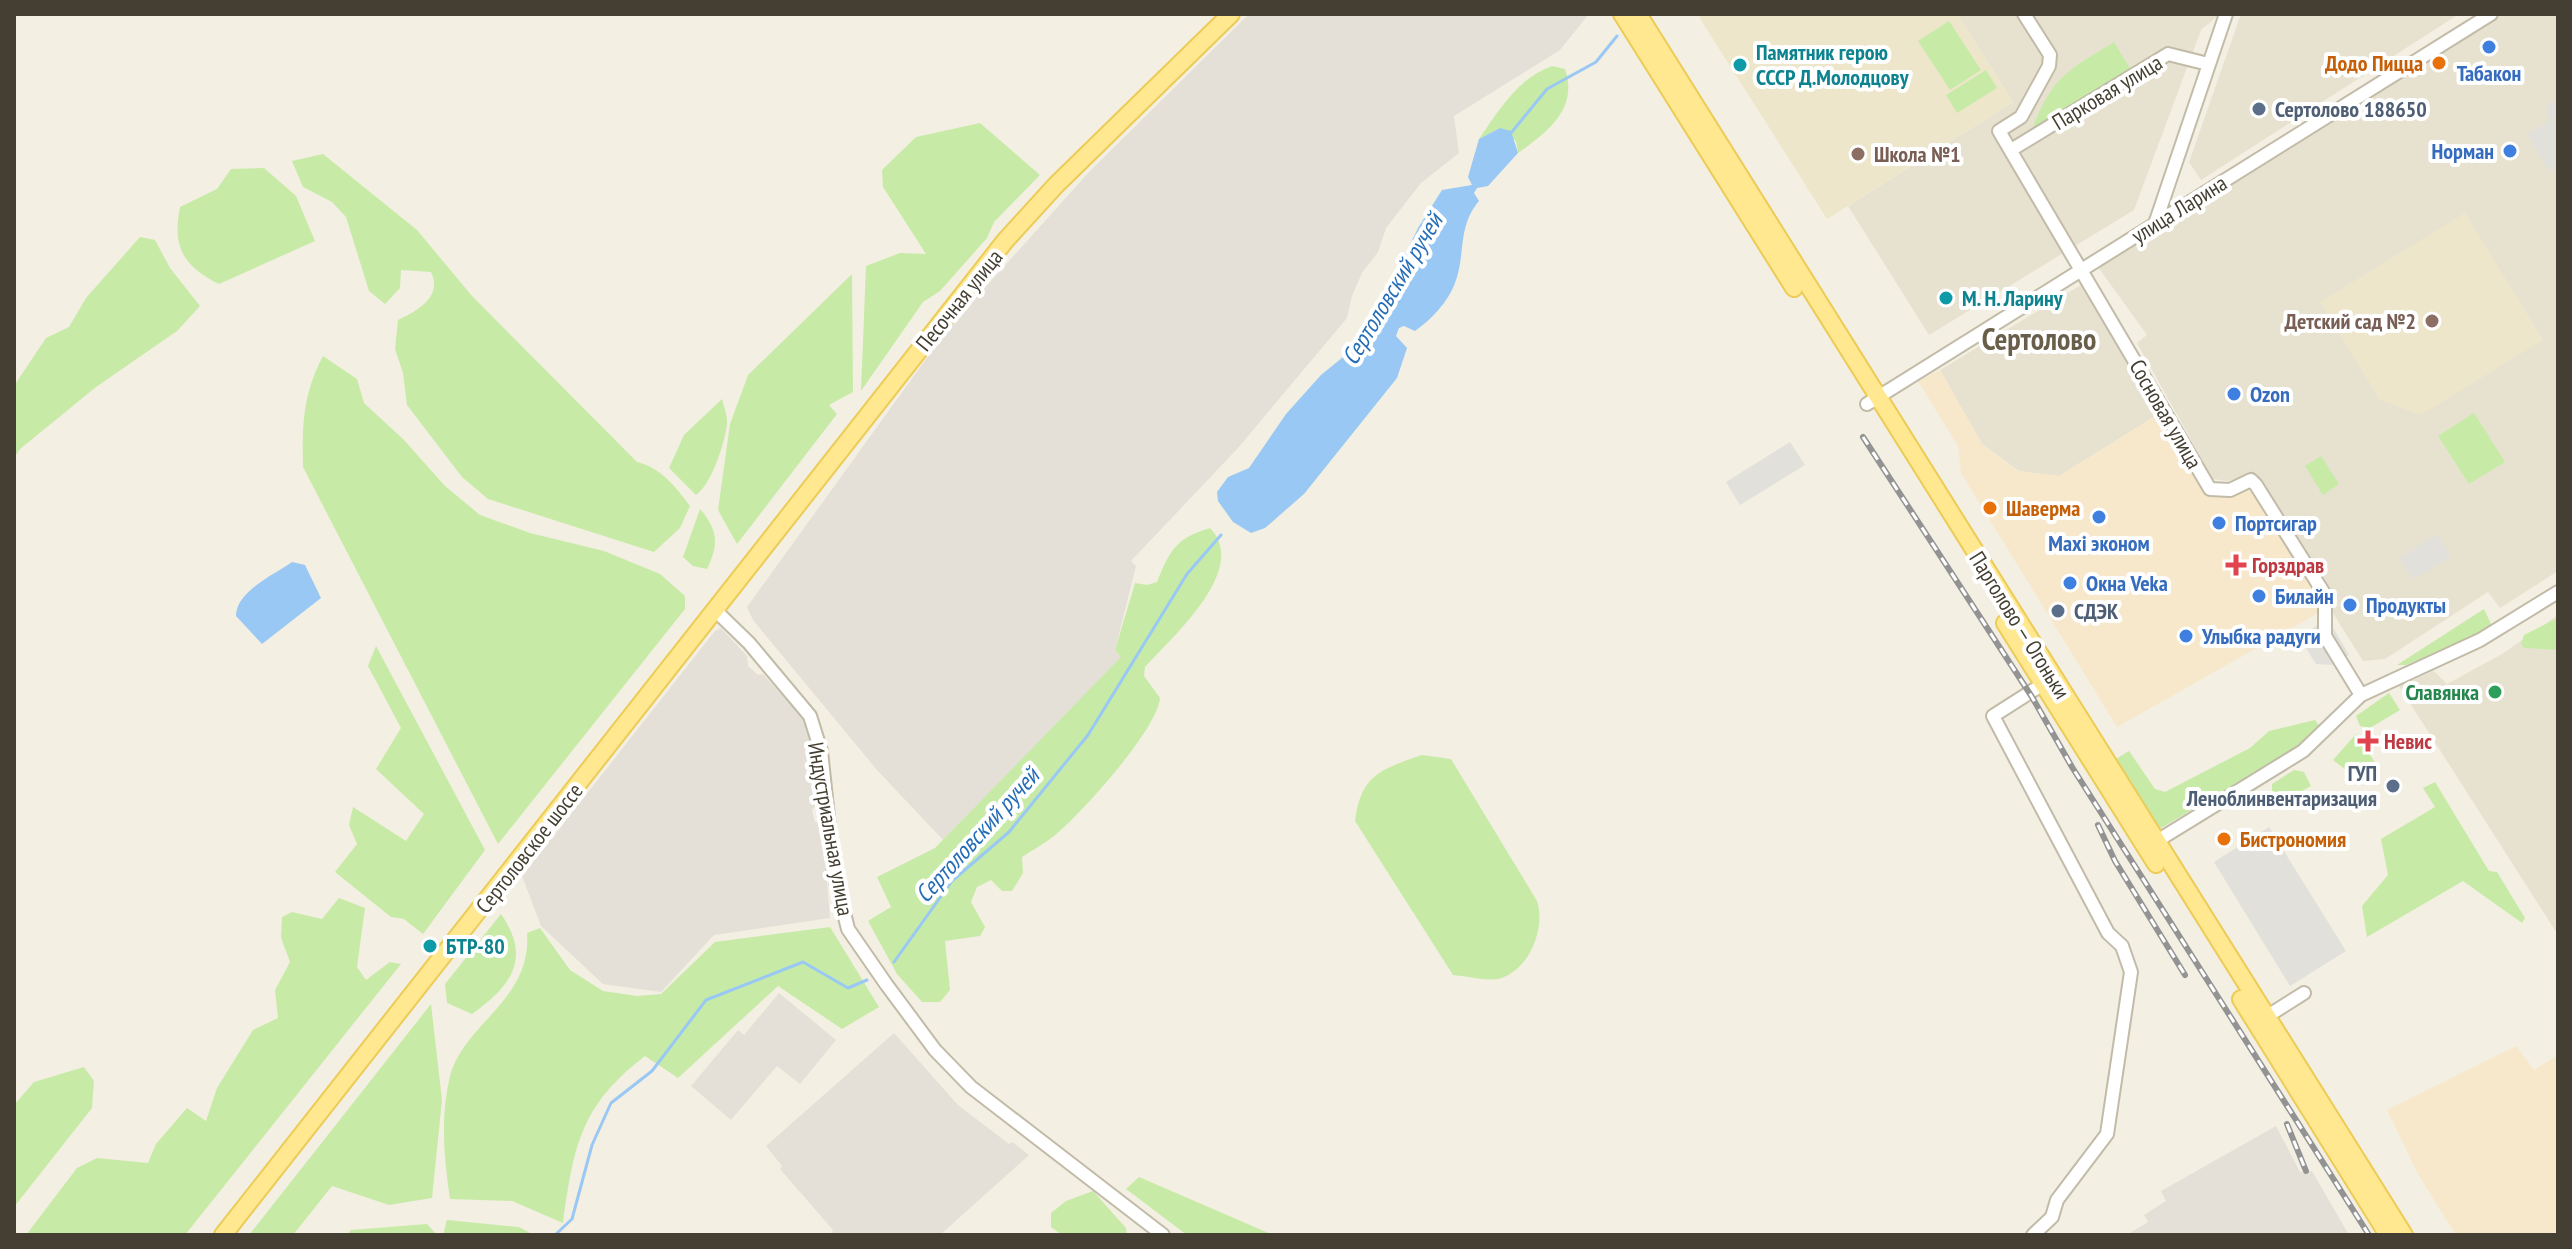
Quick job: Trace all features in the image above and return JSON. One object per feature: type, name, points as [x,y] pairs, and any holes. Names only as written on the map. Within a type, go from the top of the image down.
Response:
[{"type":"main road","name":"Песочная улица","points":[[716,611],[1005,241],[1056,185],[1231,14]]},
{"type":"main road","name":"Парголово — Огоньки","points":[[1622,14],[1872,401],[2150,844],[2388,1235]]},
{"type":"main road","name":"Парголово — Огоньки","points":[[1638,14],[2043,684],[2266,1017],[2404,1235]]},
{"type":"main road","name":"Сертоловское шоссе","points":[[223,1235],[716,611]]},
{"type":"street","name":"Сосновая улица","points":[[2024,14],[2050,55],[2049,66],[2021,117],[1999,131],[2210,489],[2230,490],[2251,480],[2256,485],[2325,595],[2325,636],[2361,695]]},
{"type":"street","points":[[2155,224],[2226,14]]},
{"type":"street","name":"улица Ларина","points":[[1872,401],[2491,14]]},
{"type":"street","name":"Парковая улица","points":[[2011,150],[2168,54],[2208,64]]},
{"type":"street","points":[[2150,844],[2303,751],[2361,695],[2480,640],[2558,592]]},
{"type":"street","name":"Индустриальная улица","points":[[716,611],[749,643],[810,716],[821,751],[834,873],[848,929],[886,984],[935,1050],[971,1087],[1163,1235]]},
{"type":"street","points":[[2033,1235],[2052,1217],[2057,1200],[2107,1134],[2131,972],[2122,946],[2108,933],[1993,716],[2043,684]]},
{"type":"street","points":[[2266,1017],[2304,993]]},
{"type":"shaded area","points":[[1249,14],[1589,14],[1560,50],[1454,116],[1459,153],[1421,183],[1386,228],[1378,252],[1362,273],[1352,296],[1347,318],[1238,448],[1131,561],[1136,566],[1115,650],[1122,657],[943,840],[877,770],[753,620],[747,607],[947,330],[1089,172]]},
{"type":"shaded area","name":"Школа №1","points":[[1703,14],[1957,14],[2013,102],[1827,219],[1699,17]]},
{"type":"shaded area","points":[[1957,14],[2220,14],[2201,30],[2134,210],[1929,335],[1848,206],[2013,102]]},
{"type":"shaded area","points":[[2241,14],[2459,14],[2201,180],[2189,162]]},
{"type":"shaded area","points":[[2500,14],[2558,14],[2558,571],[2500,608],[2488,592],[2385,659],[2363,661],[2329,607],[2334,603],[2254,474],[2227,481],[2213,479],[2137,343],[2147,335],[2098,267]]},
{"type":"shaded area","points":[[2558,98],[2558,167],[2550,172],[2527,134],[2551,120],[2546,111],[2548,104]]},
{"type":"shaded area","name":"Детский сад №2","points":[[2465,213],[2543,340],[2421,415],[2380,400],[2320,302]]},
{"type":"shaded area","points":[[2086,282],[2162,412],[2059,476],[2019,471],[1982,444],[1940,370]]},
{"type":"shaded area","points":[[1940,370],[1982,444],[2018,471],[2059,476],[2162,412],[2208,491],[2255,491],[2329,607],[2117,727],[1961,473],[1958,446],[1918,381]]},
{"type":"shaded area","points":[[1790,442],[1805,465],[1740,505],[1726,482]]},
{"type":"shaded area","points":[[2437,534],[2451,556],[2413,580],[2399,558]]},
{"type":"shaded area","points":[[2558,615],[2558,935],[2399,686],[2434,671],[2447,684],[2502,654]]},
{"type":"shaded area","points":[[2328,619],[2349,655],[2333,665],[2316,664],[2299,637]]},
{"type":"shaded area","points":[[721,628],[747,656],[748,666],[758,675],[763,674],[807,722],[819,802],[812,810],[815,822],[822,821],[830,918],[714,935],[661,992],[603,984],[541,926],[522,876],[715,631]]},
{"type":"shaded area","points":[[2269,827],[2346,951],[2290,986],[2214,862]]},
{"type":"shaded area","points":[[779,993],[836,1040],[800,1084],[777,1066],[731,1120],[691,1086],[738,1030],[744,1035]]},
{"type":"shaded area","points":[[894,1033],[958,1105],[1009,1144],[1012,1142],[1029,1155],[940,1235],[830,1235],[833,1230],[780,1169],[782,1166],[766,1146]]},
{"type":"shaded area","points":[[2516,1046],[2534,1070],[2558,1055],[2558,1235],[2456,1235],[2419,1176],[2387,1110]]},
{"type":"shaded area","points":[[2276,1126],[2300,1172],[2312,1171],[2349,1235],[2127,1235],[2148,1222],[2144,1215],[2166,1201],[2161,1191]]},
{"type":"green space","points":[[1949,21],[1981,70],[1950,90],[1918,41]]},
{"type":"green space","points":[[2114,42],[2131,70],[2032,130],[2047,98],[2063,77]]},
{"type":"green space","points":[[1552,66],[1565,69],[1568,96],[1564,108],[1549,128],[1518,153],[1516,141],[1500,128],[1479,139],[1519,87]]},
{"type":"green space","points":[[1986,70],[1997,88],[1957,113],[1946,95]]},
{"type":"green space","points":[[980,123],[1040,175],[994,222],[987,238],[940,291],[923,302],[861,391],[866,266],[900,253],[926,254],[883,187],[882,170],[916,137]]},
{"type":"green space","points":[[323,154],[417,230],[472,296],[637,462],[660,473],[679,492],[690,506],[680,528],[654,552],[488,499],[462,477],[407,405],[403,373],[395,349],[398,320],[420,307],[431,296],[434,281],[431,272],[401,270],[400,288],[385,304],[369,291],[346,217],[332,202],[303,187],[292,161]]},
{"type":"green space","points":[[264,168],[296,196],[315,241],[219,284],[197,270],[183,254],[178,233],[180,207],[217,189],[231,169]]},
{"type":"green space","points":[[140,237],[155,240],[170,268],[200,306],[177,331],[96,387],[20,449],[14,458],[14,386],[46,338],[69,327],[86,298]]},
{"type":"green space","points":[[852,274],[853,392],[829,405],[837,414],[737,544],[718,510],[730,424],[748,375]]},
{"type":"green space","points":[[323,356],[357,379],[364,403],[404,440],[445,486],[480,515],[530,533],[604,551],[660,574],[685,596],[685,609],[498,844],[303,467],[305,410],[311,383]]},
{"type":"green space","points":[[722,399],[727,422],[723,442],[712,473],[696,495],[669,468],[684,435]]},
{"type":"green space","points":[[2474,413],[2505,462],[2469,484],[2438,436]]},
{"type":"green space","points":[[2321,456],[2339,484],[2323,495],[2305,466]]},
{"type":"green space","points":[[700,509],[715,538],[714,552],[707,569],[693,566],[683,557]]},
{"type":"green space","points":[[1210,528],[1220,545],[1221,563],[1203,602],[1145,667],[1144,676],[1160,698],[1146,730],[1082,810],[1054,836],[1022,857],[1023,873],[1012,891],[1002,891],[991,880],[977,887],[971,902],[985,927],[980,936],[945,941],[950,990],[940,1002],[922,1002],[897,974],[868,921],[891,907],[877,877],[935,848],[1121,657],[1115,650],[1135,583],[1147,585],[1157,582],[1176,547],[1189,536]]},
{"type":"green space","points":[[2484,609],[2491,624],[2485,632],[2406,665],[2397,665]]},
{"type":"green space","points":[[2558,618],[2558,650],[2524,648],[2521,644],[2524,635]]},
{"type":"green space","points":[[376,646],[485,850],[423,934],[404,919],[391,917],[335,872],[357,844],[349,825],[353,807],[406,841],[424,814],[376,769],[401,728],[368,666]]},
{"type":"green space","points":[[2389,693],[2400,710],[2370,728],[2360,726],[2356,716]]},
{"type":"green space","points":[[2315,720],[2320,727],[2311,739],[2161,828],[2150,819],[2151,815],[2116,759],[2129,751],[2155,789],[2165,792],[2250,748],[2269,731]]},
{"type":"green space","points":[[2356,734],[2378,767],[2358,779],[2333,760]]},
{"type":"green space","points":[[1422,755],[1451,759],[1537,901],[1537,936],[1526,958],[1509,975],[1498,979],[1481,979],[1453,975],[1355,821],[1362,793],[1368,783],[1385,770]]},
{"type":"green space","points":[[2294,770],[2304,772],[2311,786],[2280,803],[2272,792],[2272,784]]},
{"type":"green space","points":[[2435,782],[2489,871],[2497,872],[2525,918],[2522,923],[2463,881],[2367,937],[2362,906],[2388,875],[2381,839],[2435,807],[2423,788]]},
{"type":"green space","points":[[339,898],[365,908],[357,967],[366,980],[390,962],[401,964],[185,1235],[26,1235],[77,1168],[97,1158],[148,1163],[156,1144],[187,1108],[206,1121],[217,1088],[253,1030],[278,1018],[275,990],[290,962],[281,938],[282,917],[292,912],[322,919]]},
{"type":"green space","points":[[501,914],[515,945],[513,970],[497,993],[472,1014],[447,1003],[445,984]]},
{"type":"green space","points":[[830,927],[879,1007],[842,1029],[778,986],[678,1078],[645,1056],[606,1092],[584,1129],[571,1171],[563,1223],[512,1201],[450,1199],[444,1138],[450,1076],[469,1040],[509,993],[519,976],[526,956],[527,933],[540,928],[570,970],[603,991],[637,996],[661,994],[715,942]]},
{"type":"green space","points":[[431,1004],[442,1100],[432,1198],[389,1205],[332,1186],[293,1235],[249,1235]]},
{"type":"green space","points":[[84,1067],[94,1081],[92,1108],[14,1207],[14,1105],[34,1082]]},
{"type":"green space","points":[[1139,1177],[1273,1235],[1187,1235],[1126,1189]]},
{"type":"green space","points":[[1093,1191],[1126,1228],[1127,1235],[1062,1235],[1051,1227],[1051,1213],[1066,1201]]},
{"type":"green space","points":[[447,1220],[519,1227],[534,1235],[443,1235]]},
{"type":"green space","points":[[427,1224],[437,1235],[347,1235],[351,1230]]},
{"type":"water","points":[[1500,128],[1511,131],[1518,153],[1488,186],[1477,188],[1474,193],[1479,201],[1468,221],[1458,272],[1448,297],[1433,316],[1415,331],[1404,326],[1399,328],[1396,336],[1407,348],[1397,378],[1304,494],[1265,528],[1251,533],[1233,522],[1218,501],[1217,492],[1228,477],[1249,468],[1286,414],[1321,375],[1364,340],[1418,228],[1442,190],[1472,185],[1468,177],[1479,139]]},
{"type":"water","points":[[292,562],[305,565],[321,598],[262,644],[236,616],[238,607],[249,591]]},
{"type":"waterway","name":"Сертоловский ручей","points":[[1511,133],[1547,89],[1596,62],[1617,36]]},
{"type":"waterway","name":"Сертоловский ручей","points":[[894,962],[952,881],[1009,832],[1088,735],[1187,574],[1221,535]]},
{"type":"waterway","name":"Сертоловский ручей","points":[[555,1235],[572,1219],[592,1145],[611,1103],[652,1071],[706,1000],[803,962],[848,988],[867,980]]},
{"type":"railway","points":[[1863,437],[2032,697],[2072,767],[2369,1235]]},
{"type":"railway","points":[[2098,825],[2115,861],[2185,975]]},
{"type":"railway","points":[[2287,1124],[2306,1171]]},
{"type":"place","name":"Табакон","points":[[2489,47]]},
{"type":"place","name":"Додо Пицца","points":[[2439,63]]},
{"type":"place","name":"Памятник герою СССР Д.Молодцову","points":[[1740,65]]},
{"type":"place","name":"Сертолово 188650","points":[[2259,109]]},
{"type":"place","name":"Норман","points":[[2510,151]]},
{"type":"place","name":"Школа №1","points":[[1858,154]]},
{"type":"place","name":"М. Н. Ларину","points":[[1946,298]]},
{"type":"place","name":"Детский сад №2","points":[[2432,321]]},
{"type":"place","name":"Ozon","points":[[2234,394]]},
{"type":"place","name":"Шаверма","points":[[1990,508]]},
{"type":"place","name":"Maxi эконом","points":[[2099,517]]},
{"type":"place","name":"Портсигар","points":[[2219,523]]},
{"type":"place","name":"Горздрав","points":[[2236,565]]},
{"type":"place","name":"Окна Veka","points":[[2070,583]]},
{"type":"place","name":"Билайн","points":[[2259,596]]},
{"type":"place","name":"Продукты","points":[[2350,605]]},
{"type":"place","name":"СДЭК","points":[[2058,611]]},
{"type":"place","name":"Улыбка радуги","points":[[2186,636]]},
{"type":"place","name":"Славянка","points":[[2495,692]]},
{"type":"place","name":"Невис","points":[[2368,741]]},
{"type":"place","name":"ГУП Леноблинвентаризация","points":[[2393,786]]},
{"type":"place","name":"Бистрономия","points":[[2224,839]]},
{"type":"place","name":"БТР-80","points":[[430,946]]},
{"type":"district","name":"Сертолово","points":[[2039,338]]}]
